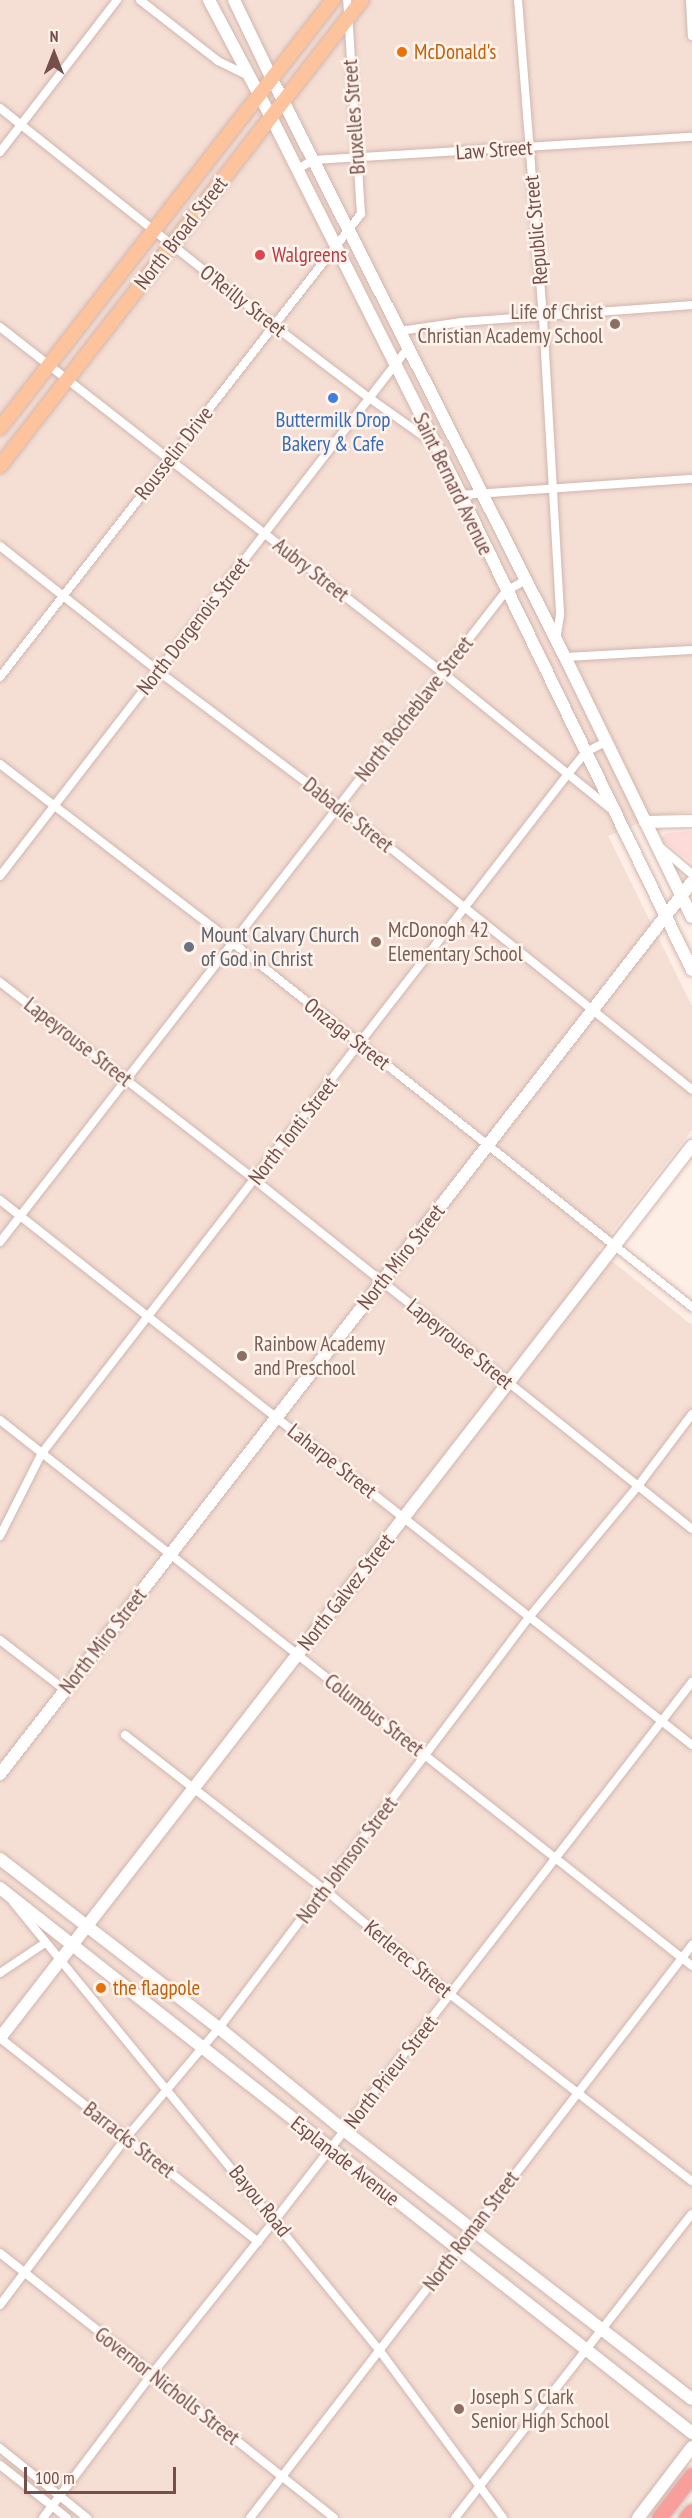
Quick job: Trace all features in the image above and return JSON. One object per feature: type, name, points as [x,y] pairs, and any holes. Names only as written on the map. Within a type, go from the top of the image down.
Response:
[{"type":"highway","points":[[659,2518],[692,2475]]},
{"type":"highway","points":[[686,2518],[692,2511]]},
{"type":"main road","name":"North Broad Street","points":[[0,428],[333,0]]},
{"type":"main road","name":"North Broad Street","points":[[0,466],[363,0]]},
{"type":"main road","points":[[220,145],[238,159]]},
{"type":"street","points":[[0,152],[117,0]]},
{"type":"street","points":[[140,0],[218,61],[249,76]]},
{"type":"street","name":"Saint Bernard Avenue","points":[[209,0],[298,169],[334,247],[461,495],[692,970]]},
{"type":"street","name":"Saint Bernard Avenue","points":[[234,0],[565,657],[692,917]]},
{"type":"street","points":[[339,0],[348,18]]},
{"type":"street","name":"Bruxelles Street","points":[[347,0],[361,214],[349,230]]},
{"type":"street","name":"Republic Street","points":[[518,0],[543,317],[560,615],[556,640]]},
{"type":"street","points":[[690,0],[692,36]]},
{"type":"street","name":"O'Reilly Street","points":[[0,108],[273,325],[368,397],[433,442]]},
{"type":"street","name":"Law Street","points":[[298,169],[313,160],[692,137]]},
{"type":"street","name":"Rousselin Drive","points":[[0,677],[349,230]]},
{"type":"street","points":[[400,331],[425,326],[692,305]]},
{"type":"street","name":"Aubry Street","points":[[0,327],[442,673],[618,816]]},
{"type":"street","name":"North Dorgenois Street","points":[[0,876],[408,348]]},
{"type":"street","points":[[461,495],[692,479]]},
{"type":"street","name":"Dabadie Street","points":[[0,546],[158,671],[338,806],[692,1090]]},
{"type":"street","name":"North Rocheblave Street","points":[[0,1242],[506,591],[526,580]]},
{"type":"street","points":[[565,657],[692,650]]},
{"type":"street","name":"North Tonti Street","points":[[0,1536],[42,1453],[149,1318],[568,774],[586,752],[606,742]]},
{"type":"street","name":"Onzaga Street","points":[[0,764],[53,807],[233,943],[692,1307]]},
{"type":"street","points":[[645,822],[692,821]]},
{"type":"street","points":[[657,845],[692,874]]},
{"type":"street","name":"North Miro Street","points":[[0,1774],[692,882]]},
{"type":"street","name":"Lapeyrouse Street","points":[[0,982],[255,1180],[692,1529]]},
{"type":"street","name":"North Galvez Street","points":[[0,2038],[692,1146]]},
{"type":"street","name":"Laharpe Street","points":[[0,1200],[692,1745]]},
{"type":"street","name":"North Johnson Street","points":[[0,2305],[126,2138],[219,2028],[530,1616],[638,1486],[692,1414]]},
{"type":"street","name":"Columbus Street","points":[[0,1420],[692,1966]]},
{"type":"street","points":[[0,1640],[65,1690]]},
{"type":"street","name":"North Prieur Street","points":[[43,2518],[152,2374],[345,2131],[692,1682]]},
{"type":"street","name":"Kerlerec Street","points":[[125,1735],[325,1890],[451,1995],[692,2181]]},
{"type":"street","name":"Esplanade Avenue","points":[[0,1859],[219,2028],[345,2131],[692,2399]]},
{"type":"street","name":"Esplanade Avenue","points":[[2,1890],[692,2433]]},
{"type":"street","name":"Bayou Road","points":[[2,1890],[167,2087],[380,2351],[503,2518]]},
{"type":"street","points":[[0,1973],[45,1943]]},
{"type":"street","name":"North Roman Street","points":[[250,2518],[692,1944]]},
{"type":"street","name":"Barracks Street","points":[[0,2038],[258,2242]]},
{"type":"street","points":[[455,2518],[692,2214]]},
{"type":"street","name":"Governor Nicholls Street","points":[[0,2253],[334,2518]]},
{"type":"street","points":[[638,2518],[692,2447]]},
{"type":"street","points":[[0,2448],[87,2518]]},
{"type":"street","points":[[0,2465],[67,2518]]},
{"type":"shaded area","points":[[0,0],[692,0],[692,812],[660,815],[608,836],[692,1006],[692,1130],[598,1250],[692,1325],[692,2453],[642,2518],[0,2518]]},
{"type":"shaded area","points":[[692,831],[692,863],[661,839],[666,833]]},
{"type":"place","name":"McDonald's","points":[[402,52]]},
{"type":"place","name":"Walgreens","points":[[260,255]]},
{"type":"place","name":"Life of Christ Christian Academy School","points":[[615,324]]},
{"type":"place","name":"Buttermilk Drop Bakery & Cafe","points":[[333,398]]},
{"type":"place","name":"McDonogh 42 Elementary School","points":[[376,942]]},
{"type":"place","name":"Mount Calvary Church of God in Christ","points":[[189,947]]},
{"type":"place","name":"Rainbow Academy and Preschool","points":[[242,1356]]},
{"type":"place","name":"the flagpole","points":[[101,1988]]},
{"type":"place","name":"Joseph S Clark Senior High School","points":[[459,2409]]}]
